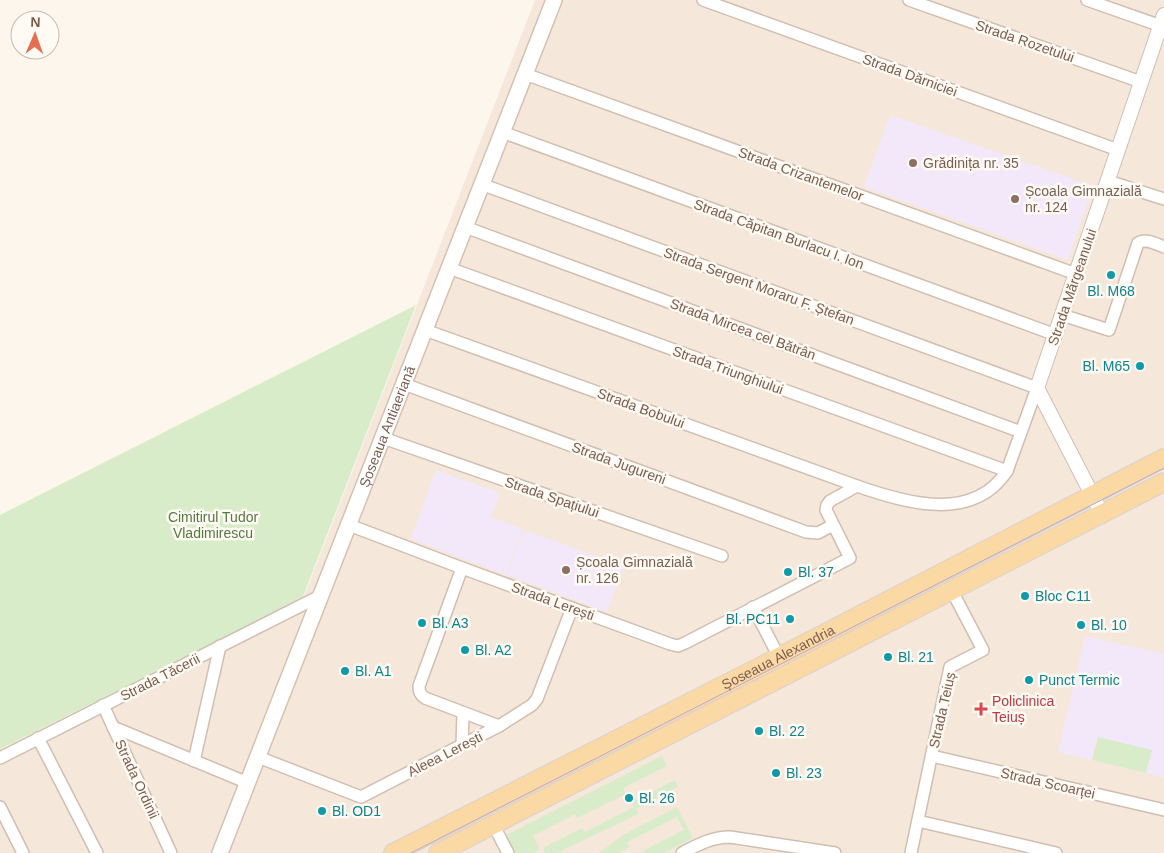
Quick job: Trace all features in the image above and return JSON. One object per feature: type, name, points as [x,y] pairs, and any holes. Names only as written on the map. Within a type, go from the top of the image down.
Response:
[{"type":"main road","name":"Șoseaua Antiaeriană","points":[[220,853],[554,0]]},
{"type":"main road","name":"Șoseaua Alexandria","points":[[393,853],[779,657],[1164,458]]},
{"type":"main road","name":"Șoseaua Alexandria","points":[[438,853],[1164,482]]},
{"type":"street","name":"Strada Dărniciei","points":[[703,0],[1118,150]]},
{"type":"street","name":"Strada Rozetului","points":[[909,0],[1141,82]]},
{"type":"street","points":[[1087,0],[1163,23]]},
{"type":"street","name":"Strada Mărgeanului","points":[[1007,472],[1163,23]]},
{"type":"street","name":"Strada Crizantemelor","points":[[525,74],[1076,274]]},
{"type":"street","name":"Strada Căpitan Burlacu I. Ion","points":[[502,132],[1056,335]]},
{"type":"street","points":[[1108,181],[1164,200]]},
{"type":"street","name":"Strada Sergent Moraru F. Ștefan","points":[[481,184],[1037,388]]},
{"type":"street","name":"Strada Mircea cel Bătrân","points":[[465,227],[1022,432]]},
{"type":"street","points":[[1062,316],[1109,330],[1138,242],[1145,240],[1164,247]]},
{"type":"street","name":"Strada Triunghiului","points":[[449,268],[1007,472]]},
{"type":"street","name":"Strada Bobului","points":[[425,330],[857,486]]},
{"type":"street","name":"Strada Jugureni","points":[[404,384],[806,532],[818,533],[833,525]]},
{"type":"street","points":[[1037,388],[1102,514]]},
{"type":"street","name":"Strada Spațiului","points":[[383,438],[722,556]]},
{"type":"street","points":[[857,486],[907,502],[945,504],[979,496],[1000,482],[1007,472]]},
{"type":"street","name":"Strada Lerești","points":[[349,525],[678,646],[850,558],[826,510],[827,504],[830,501],[857,486]]},
{"type":"street","points":[[462,568],[419,686],[420,694],[425,698],[498,726]]},
{"type":"street","name":"Strada Teiuș","points":[[911,853],[950,667],[983,650],[952,590]]},
{"type":"street","name":"Strada Tăcerii","points":[[0,758],[320,596]]},
{"type":"street","points":[[753,607],[779,657]]},
{"type":"street","name":"Aleea Lerești","points":[[258,757],[361,797],[498,726],[532,705],[537,699],[572,608]]},
{"type":"street","points":[[194,761],[220,646]]},
{"type":"street","name":"Strada Ordinii","points":[[103,705],[171,853]]},
{"type":"street","points":[[462,745],[463,713]]},
{"type":"street","points":[[113,727],[248,783]]},
{"type":"street","points":[[38,738],[97,853]]},
{"type":"street","name":"Strada Scoarței","points":[[932,756],[1164,810]]},
{"type":"street","points":[[0,807],[23,853]]},
{"type":"street","points":[[918,821],[1056,853]]},
{"type":"street","points":[[493,824],[508,853]]},
{"type":"street","points":[[682,853],[707,840],[722,837],[740,838],[835,853]]},
{"type":"shaded area","points":[[535,0],[1164,0],[1164,853],[0,853],[0,749],[303,599]]},
{"type":"shaded area","name":"Școala Gimnazială nr. 124","points":[[890,115],[1093,186],[1068,260],[864,187]]},
{"type":"shaded area","points":[[436,470],[500,493],[491,517],[523,529],[506,575],[411,539]]},
{"type":"shaded area","name":"Școala Gimnazială nr. 126","points":[[524,530],[624,566],[607,612],[507,575]]},
{"type":"shaded area","points":[[1085,636],[1164,654],[1164,777],[1058,752]]},
{"type":"green space","name":"Cimitirul Tudor Vladimirescu","points":[[416,305],[302,599],[0,749],[0,515]]},
{"type":"green space","points":[[1098,737],[1152,750],[1146,773],[1092,760]]},
{"type":"green space","points":[[662,756],[667,766],[623,788],[626,794],[577,818],[575,814],[533,836],[540,849],[533,853],[516,853],[506,835]]},
{"type":"green space","points":[[675,780],[678,787],[636,809],[638,814],[557,853],[545,853],[543,848],[582,828],[585,832],[634,807],[632,802]]},
{"type":"green space","points":[[677,807],[693,838],[664,853],[639,853],[684,830],[677,817],[627,842],[629,847],[618,853],[599,853],[623,835]]},
{"type":"tram line","points":[[411,853],[1164,468]]},
{"type":"place","name":"Grădinița nr. 35","points":[[913,163]]},
{"type":"place","name":"Școala Gimnazială nr. 124","points":[[1015,199]]},
{"type":"place","name":"Bl. M68","points":[[1111,275]]},
{"type":"place","name":"Bl. M65","points":[[1140,366]]},
{"type":"place","name":"Școala Gimnazială nr. 126","points":[[566,570]]},
{"type":"place","name":"Bl. 37","points":[[788,572]]},
{"type":"place","name":"Bloc C11","points":[[1025,596]]},
{"type":"place","name":"Bl. PC11","points":[[790,619]]},
{"type":"place","name":"Bl. A3","points":[[422,623]]},
{"type":"place","name":"Bl. 10","points":[[1081,625]]},
{"type":"place","name":"Bl. A2","points":[[465,650]]},
{"type":"place","name":"Bl. 21","points":[[888,657]]},
{"type":"place","name":"Bl. A1","points":[[345,671]]},
{"type":"place","name":"Punct Termic","points":[[1029,680]]},
{"type":"place","name":"Policlinica Teiuș","points":[[981,709]]},
{"type":"place","name":"Bl. 22","points":[[759,731]]},
{"type":"place","name":"Bl. 23","points":[[776,773]]},
{"type":"place","name":"Bl. 26","points":[[629,798]]},
{"type":"place","name":"Bl. OD1","points":[[322,811]]}]
